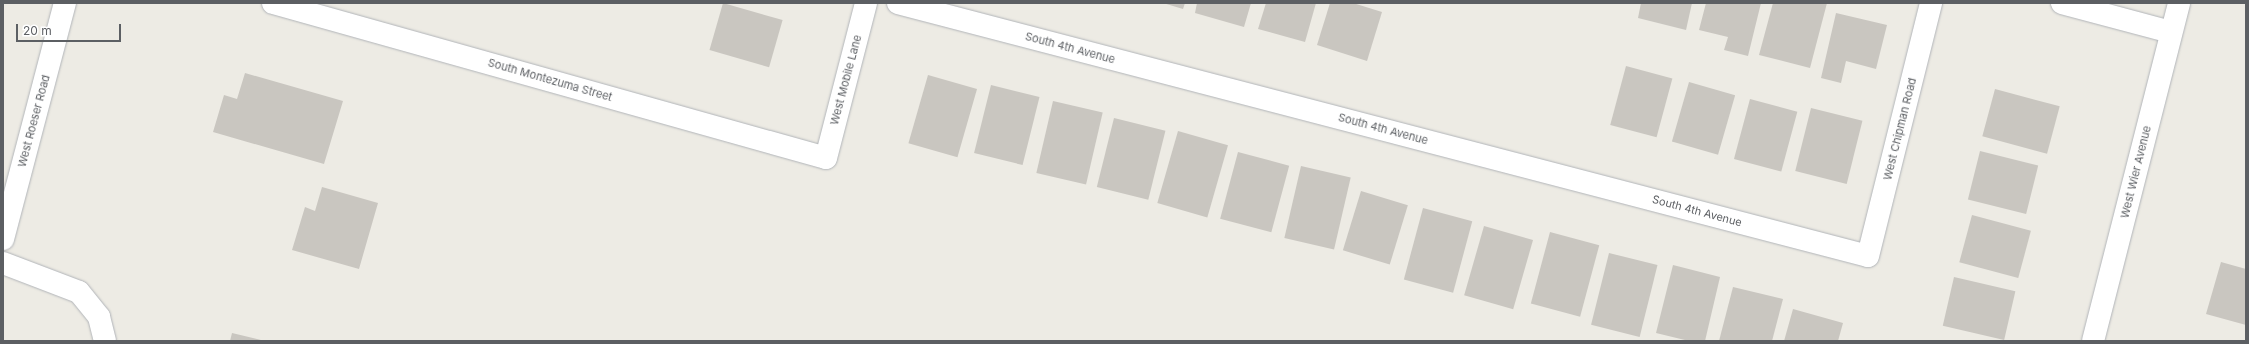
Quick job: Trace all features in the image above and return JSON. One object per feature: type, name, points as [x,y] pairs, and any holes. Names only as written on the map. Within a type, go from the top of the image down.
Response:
[{"type":"street","name":"West Roeser Road","points":[[3,239],[65,3]]},
{"type":"street","name":"South Montezuma Street","points":[[273,3],[826,158]]},
{"type":"street","name":"West Mobile Lane","points":[[826,158],[866,3]]},
{"type":"street","name":"South 4th Avenue","points":[[898,3],[1868,256]]},
{"type":"street","name":"West Chipman Road","points":[[1868,256],[1931,3]]},
{"type":"street","points":[[2062,3],[2171,32]]},
{"type":"street","name":"West Wier Avenue","points":[[2092,341],[2171,32],[2180,3]]},
{"type":"street","points":[[3,263],[79,292],[99,317],[104,341]]},
{"type":"building","points":[[723,3],[783,20],[769,67],[709,50]]},
{"type":"building","points":[[1163,3],[1185,3],[1183,9]]},
{"type":"building","points":[[1197,3],[1251,3],[1244,27],[1195,13]]},
{"type":"building","points":[[1266,3],[1316,3],[1305,42],[1258,29]]},
{"type":"building","points":[[1330,3],[1353,3],[1382,12],[1367,61],[1317,45]]},
{"type":"building","points":[[1641,3],[1692,3],[1686,30],[1638,18]]},
{"type":"building","points":[[1706,3],[1761,3],[1748,56],[1724,50],[1728,37],[1699,30]]},
{"type":"building","points":[[1773,3],[1827,3],[1810,68],[1759,55]]},
{"type":"building","points":[[1836,13],[1887,25],[1876,69],[1846,61],[1841,83],[1821,78]]},
{"type":"building","points":[[1626,66],[1672,78],[1657,137],[1610,125]]},
{"type":"building","points":[[245,73],[343,101],[324,164],[213,132],[224,95],[237,99]]},
{"type":"building","points":[[928,75],[977,89],[957,157],[908,143]]},
{"type":"building","points":[[1689,82],[1735,95],[1718,155],[1672,142]]},
{"type":"building","points":[[991,85],[1040,97],[1023,165],[974,153]]},
{"type":"building","points":[[1995,89],[2060,106],[2047,154],[1982,136]]},
{"type":"building","points":[[1750,99],[1797,112],[1781,172],[1734,159]]},
{"type":"building","points":[[1053,101],[1103,112],[1086,185],[1036,173]]},
{"type":"building","points":[[1811,108],[1862,121],[1847,184],[1795,171]]},
{"type":"building","points":[[1114,118],[1165,131],[1148,200],[1097,187]]},
{"type":"building","points":[[1178,131],[1228,145],[1207,217],[1157,203]]},
{"type":"building","points":[[1980,151],[2038,166],[2026,214],[1968,200]]},
{"type":"building","points":[[1238,152],[1289,166],[1271,232],[1220,219]]},
{"type":"building","points":[[1301,166],[1351,177],[1334,250],[1284,238]]},
{"type":"building","points":[[322,187],[378,203],[359,269],[292,250],[305,207],[315,211]]},
{"type":"building","points":[[1361,191],[1408,205],[1390,265],[1343,250]]},
{"type":"building","points":[[1423,208],[1472,221],[1453,293],[1404,279]]},
{"type":"building","points":[[1972,215],[2031,231],[2018,278],[1959,262]]},
{"type":"building","points":[[1484,226],[1533,240],[1513,309],[1464,295]]},
{"type":"building","points":[[1550,232],[1599,245],[1580,317],[1531,303]]},
{"type":"building","points":[[1609,253],[1658,265],[1640,337],[1591,325]]},
{"type":"building","points":[[2221,262],[2246,269],[2246,325],[2206,314]]},
{"type":"building","points":[[1673,265],[1720,277],[1705,341],[1689,341],[1656,333]]},
{"type":"building","points":[[1954,277],[2015,291],[2004,340],[1943,326]]},
{"type":"building","points":[[1733,287],[1783,299],[1772,341],[1719,341]]},
{"type":"building","points":[[1793,309],[1843,323],[1838,341],[1784,341]]},
{"type":"building","points":[[232,333],[261,340],[261,341],[230,341]]}]
